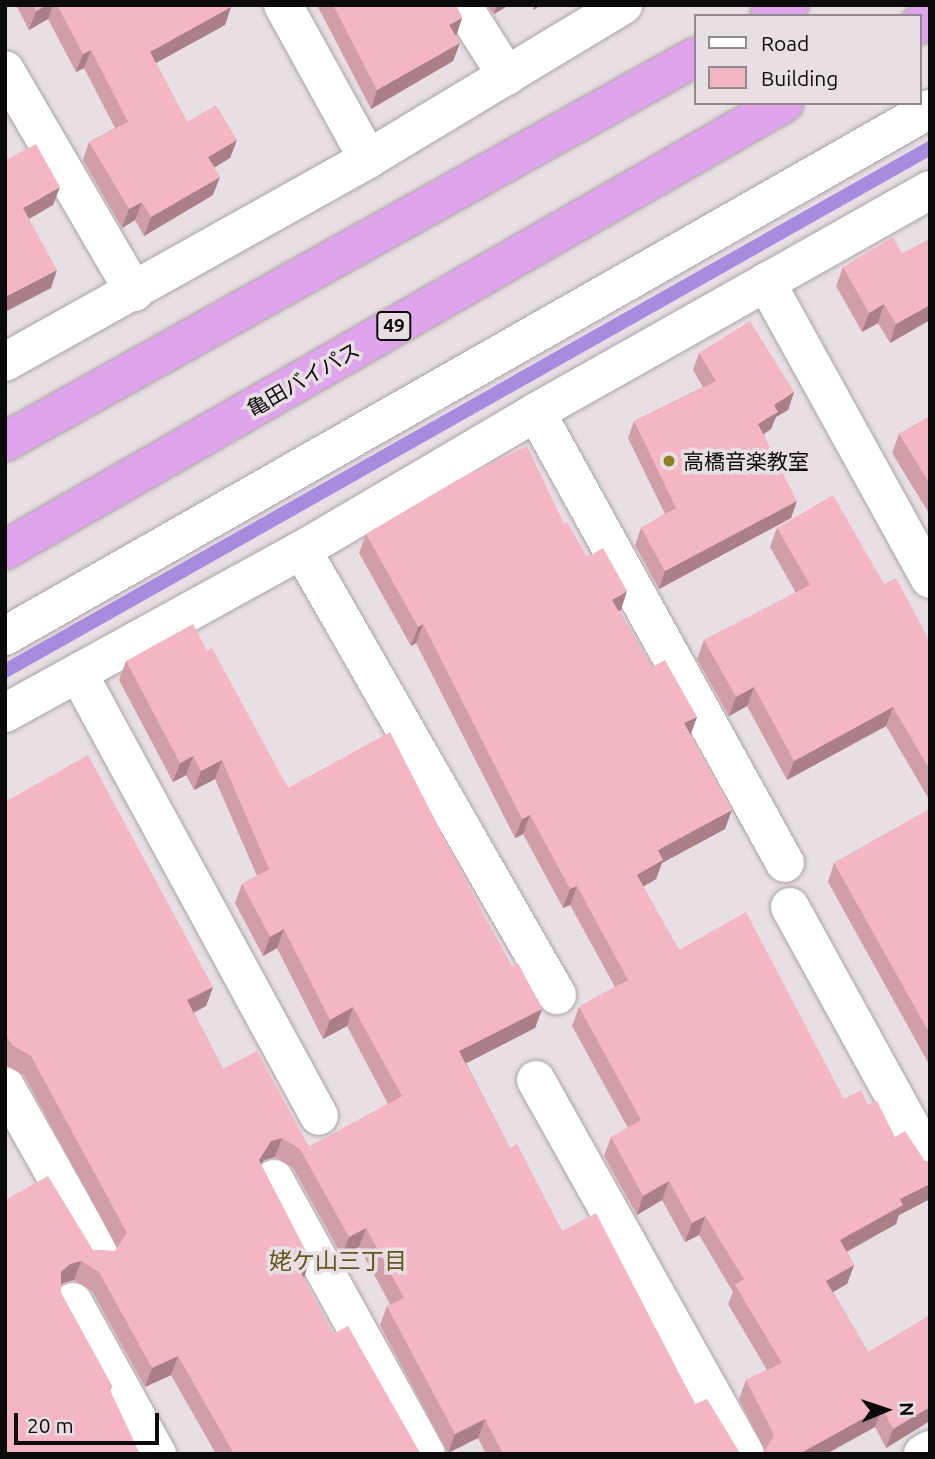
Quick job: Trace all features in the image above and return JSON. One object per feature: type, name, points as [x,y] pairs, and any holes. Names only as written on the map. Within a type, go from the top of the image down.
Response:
[{"type":"highway","points":[[773,14],[789,5]]},
{"type":"highway","points":[[5,442],[694,58]]},
{"type":"highway","name":"亀田バイパス","points":[[5,550],[781,105]]},
{"type":"street","points":[[284,5],[368,159]]},
{"type":"street","points":[[462,5],[507,76]]},
{"type":"street","points":[[5,362],[368,159],[623,5]]},
{"type":"street","points":[[5,70],[134,292]]},
{"type":"street","points":[[5,636],[930,110]]},
{"type":"street","points":[[5,713],[302,550],[536,411],[930,190]]},
{"type":"street","points":[[766,282],[930,579]]},
{"type":"street","points":[[536,411],[785,863]]},
{"type":"street","points":[[302,550],[557,995]]},
{"type":"street","points":[[78,673],[319,1116]]},
{"type":"street","points":[[790,907],[930,1162]]},
{"type":"street","points":[[536,1080],[745,1454]]},
{"type":"street","points":[[5,1086],[98,1251]]},
{"type":"street","points":[[274,1179],[426,1454]]},
{"type":"street","points":[[73,1302],[157,1454]]},
{"type":"street","points":[[923,1454],[930,1450]]},
{"type":"building","points":[[33,5],[47,5],[36,11]]},
{"type":"building","points":[[57,5],[231,5],[150,52],[187,122],[216,105],[237,140],[208,157],[220,177],[151,217],[142,202],[129,209],[89,142],[128,122],[91,50],[83,54]]},
{"type":"building","points":[[333,5],[456,5],[462,18],[449,25],[460,43],[377,90]]},
{"type":"building","points":[[36,144],[60,187],[23,208],[57,270],[5,297],[5,154],[8,159]]},
{"type":"building","points":[[893,237],[902,254],[930,239],[930,305],[896,324],[884,304],[869,313],[843,267]]},
{"type":"building","points":[[750,321],[794,392],[774,405],[778,412],[758,424],[797,501],[665,571],[641,528],[676,508],[634,421],[716,381],[699,353]]},
{"type":"building","points":[[930,416],[930,484],[899,434]]},
{"type":"building","points":[[527,446],[564,524],[567,522],[587,557],[603,548],[627,591],[612,600],[652,667],[665,660],[697,717],[684,723],[732,810],[658,850],[663,860],[637,875],[679,950],[746,912],[844,1099],[861,1090],[868,1105],[877,1101],[895,1137],[905,1131],[925,1161],[930,1161],[930,1184],[900,1199],[903,1205],[840,1240],[854,1265],[826,1281],[868,1352],[930,1315],[930,1407],[893,1429],[882,1408],[799,1454],[763,1454],[774,1435],[746,1380],[782,1363],[735,1285],[744,1279],[705,1216],[692,1223],[669,1181],[643,1196],[611,1137],[641,1120],[579,1007],[628,980],[577,886],[570,889],[530,815],[522,819],[423,624],[418,627],[366,534],[459,479]]},
{"type":"building","points":[[833,495],[884,584],[896,578],[930,642],[930,770],[893,707],[794,761],[754,687],[736,697],[704,640],[810,585],[777,528]]},
{"type":"building","points":[[193,624],[207,651],[212,648],[288,788],[390,732],[512,967],[518,963],[542,1009],[459,1051],[510,1148],[517,1144],[562,1231],[596,1213],[695,1404],[707,1399],[740,1453],[763,1454],[503,1454],[485,1419],[455,1434],[387,1306],[404,1298],[366,1228],[349,1237],[300,1149],[282,1138],[271,1141],[259,1160],[310,1259],[297,1266],[333,1334],[348,1326],[419,1451],[414,1454],[234,1454],[178,1356],[152,1368],[99,1272],[81,1261],[70,1264],[61,1272],[61,1293],[112,1386],[109,1388],[140,1454],[5,1454],[5,1200],[48,1176],[93,1250],[115,1251],[127,1233],[31,1056],[12,1045],[5,1033],[5,802],[88,755],[213,987],[187,1000],[223,1069],[257,1051],[309,1147],[402,1096],[353,1007],[330,1020],[284,929],[270,937],[242,884],[269,869],[222,760],[201,771],[193,756],[180,763],[126,661]]},
{"type":"building","points":[[930,809],[930,1034],[834,863]]},
{"type":"waterway","points":[[5,671],[930,148]]},
{"type":"place","name":"高橋音楽教室","points":[[669,461]]},
{"type":"district","name":"姥ケ山三丁目","points":[[338,1261]]}]
